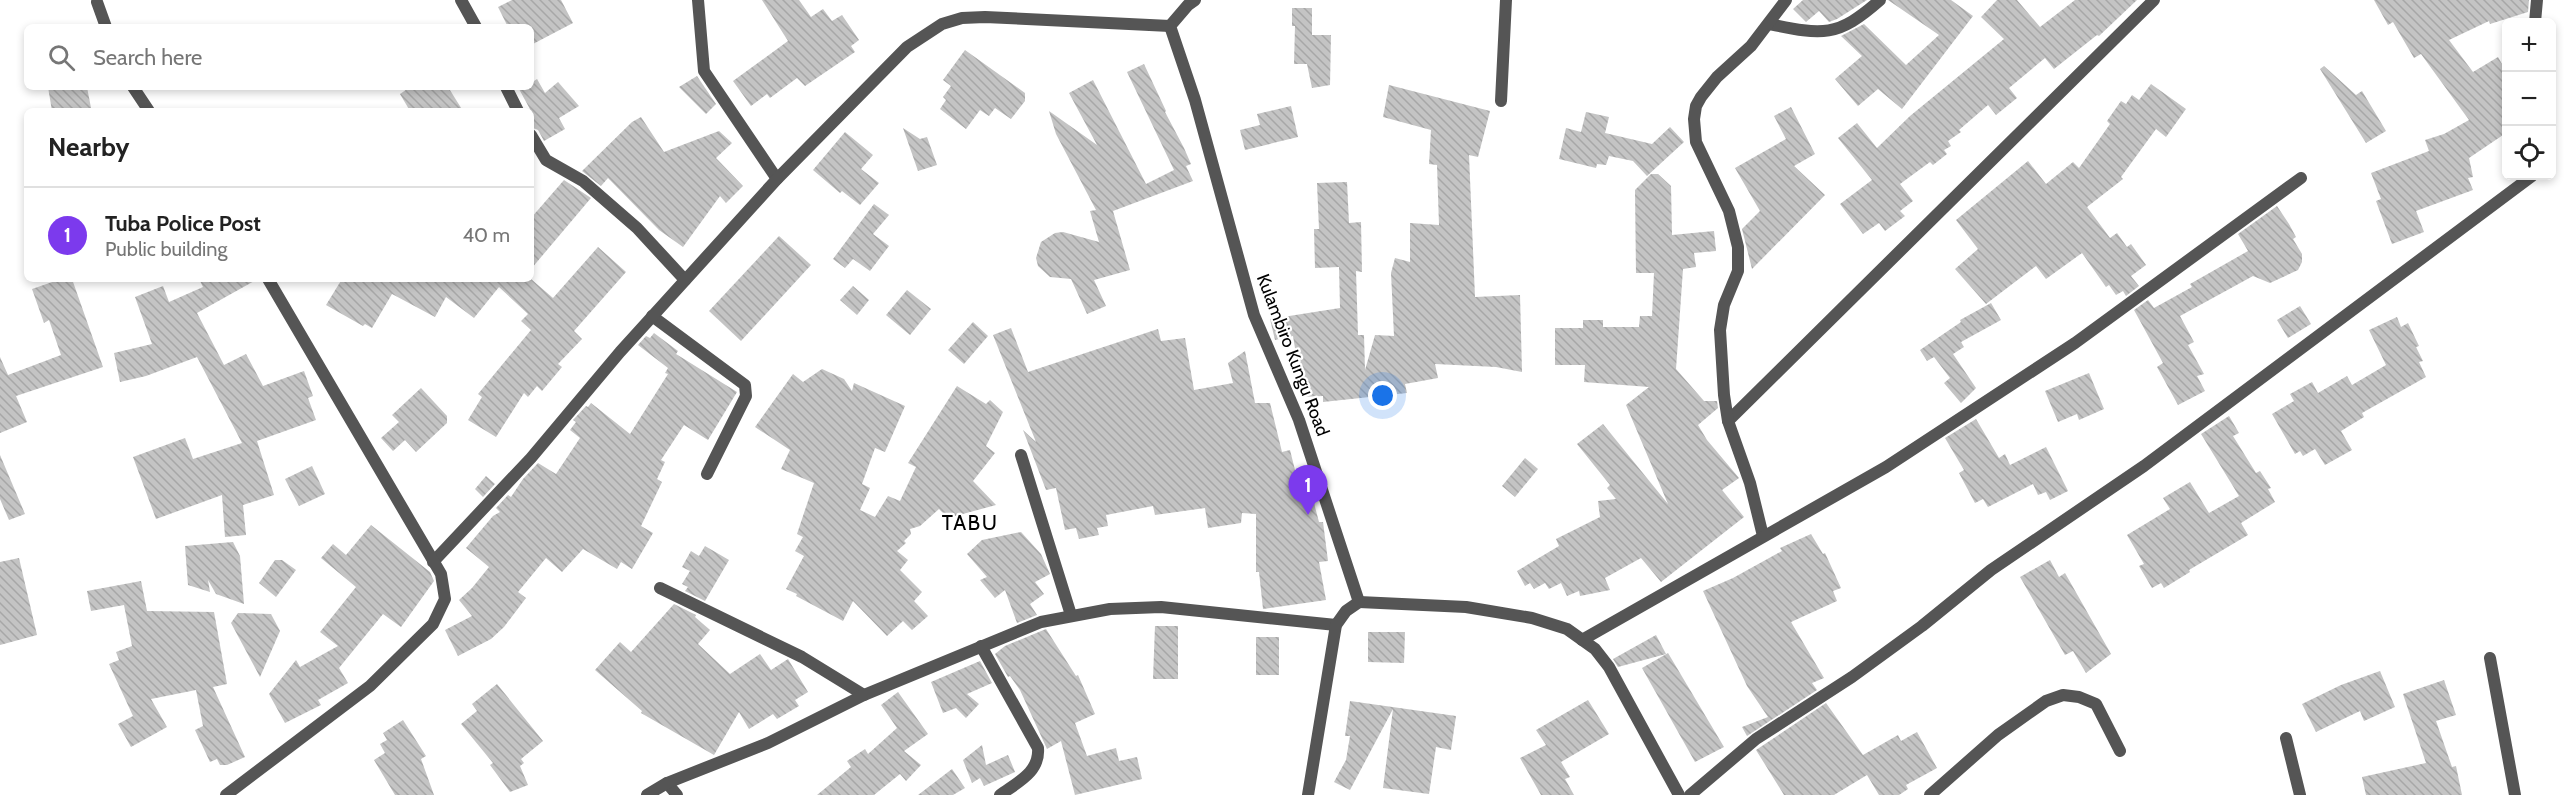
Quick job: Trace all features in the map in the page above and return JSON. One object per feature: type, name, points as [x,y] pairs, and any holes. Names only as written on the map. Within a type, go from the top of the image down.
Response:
[{"type":"street","points":[[461,0],[474,24]]},
{"type":"street","points":[[698,0],[704,71],[777,179]]},
{"type":"street","points":[[433,562],[531,458],[652,316],[777,179],[908,47],[942,24],[962,18],[986,16],[1170,26],[1188,4],[1195,0]]},
{"type":"street","points":[[1501,101],[1506,0]]},
{"type":"street","points":[[1763,536],[1750,483],[1728,421],[1720,330],[1725,305],[1738,271],[1738,247],[1727,204],[1696,142],[1694,119],[1696,106],[1717,77],[1751,45],[1786,0]]},
{"type":"street","points":[[1769,24],[1813,33],[1834,30],[1860,18],[1880,0]]},
{"type":"street","points":[[1728,421],[2154,0]]},
{"type":"street","points":[[2535,18],[2537,0]]},
{"type":"street","points":[[97,2],[105,24]]},
{"type":"street","name":"Kulambiro Kungu Road","points":[[1170,26],[1195,100],[1254,315],[1299,420],[1359,602]]},
{"type":"street","points":[[134,90],[147,108]]},
{"type":"street","points":[[508,90],[516,108]]},
{"type":"street","points":[[534,140],[546,160],[583,181],[637,228],[685,280]]},
{"type":"street","points":[[1582,640],[1886,467],[2075,343],[2301,178]]},
{"type":"street","points":[[1690,795],[1756,739],[1852,677],[1922,626],[1990,570],[2144,466],[2527,180]]},
{"type":"street","points":[[226,795],[370,686],[433,624],[442,608],[445,590],[441,574],[270,282]]},
{"type":"street","points":[[652,316],[745,385],[747,389],[746,396],[707,474]]},
{"type":"street","points":[[1021,455],[1071,615]]},
{"type":"street","points":[[660,588],[801,657],[864,695]]},
{"type":"street","points":[[1308,795],[1336,625],[1346,611],[1359,602],[1418,603],[1499,612],[1532,618],[1567,629],[1595,649],[1609,667],[1679,795]]},
{"type":"street","points":[[647,795],[667,783],[768,743],[864,695],[1032,625],[1071,615],[1110,609],[1161,608],[1336,625]]},
{"type":"street","points":[[981,646],[1038,748],[1039,756],[1035,769],[1000,795]]},
{"type":"street","points":[[2490,658],[2515,795]]},
{"type":"street","points":[[1930,795],[1998,735],[2046,701],[2063,695],[2079,697],[2096,704],[2120,751]]},
{"type":"street","points":[[2286,738],[2300,795]]},
{"type":"street","points":[[667,783],[677,795]]},
{"type":"building","points":[[512,0],[561,0],[573,23],[534,43],[534,24],[506,24],[498,7]]},
{"type":"building","points":[[762,0],[799,0],[811,17],[823,9],[832,21],[842,15],[859,40],[851,46],[855,52],[805,86],[797,78],[770,98],[767,94],[751,106],[733,81],[788,41]]},
{"type":"building","points":[[1803,0],[1867,0],[1829,22],[1819,11],[1806,22],[1793,9]]},
{"type":"building","points":[[1888,0],[1951,0],[1973,16],[1902,109],[1878,89],[1858,106],[1835,79],[1862,56],[1841,36],[1864,24],[1906,65],[1939,35]]},
{"type":"building","points":[[1997,0],[2017,0],[2040,27],[2075,0],[2137,0],[2099,36],[2097,35],[2054,69],[2045,58],[2009,88],[2017,98],[1996,115],[1988,105],[1959,130],[1961,132],[1948,141],[1951,146],[1944,150],[1947,154],[1933,165],[1930,162],[1900,184],[1913,201],[1900,211],[1905,216],[1885,231],[1879,223],[1863,234],[1840,204],[1872,180],[1838,138],[1857,123],[1877,148],[1910,116],[2004,39],[1981,17]]},
{"type":"building","points":[[2374,0],[2529,0],[2528,12],[2502,18],[2502,20],[2490,24],[2489,21],[2449,40],[2473,72],[2498,57],[2502,64],[2502,136],[2469,158],[2473,177],[2468,178],[2473,190],[2416,211],[2424,232],[2392,244],[2376,201],[2381,199],[2371,173],[2429,151],[2425,140],[2444,134],[2469,120],[2421,54],[2414,58],[2393,22],[2388,25]]},
{"type":"building","points":[[1292,8],[1312,8],[1312,35],[1331,35],[1330,85],[1312,88],[1307,64],[1294,64],[1295,26],[1292,26]]},
{"type":"building","points":[[965,50],[1025,93],[1025,101],[1011,119],[995,108],[989,116],[980,110],[966,129],[940,109],[946,100],[943,97],[951,86],[943,80]]},
{"type":"building","points":[[1144,64],[1191,164],[1186,166],[1193,181],[1113,211],[1130,270],[1094,280],[1106,306],[1087,314],[1071,279],[1050,277],[1038,266],[1036,258],[1041,242],[1055,233],[1063,232],[1099,242],[1090,211],[1096,210],[1056,134],[1049,111],[1097,145],[1069,93],[1093,80],[1146,184],[1174,170],[1127,72]]},
{"type":"building","points":[[2324,66],[2356,95],[2362,91],[2386,131],[2366,143],[2320,69]]},
{"type":"building","points":[[697,76],[716,104],[706,114],[679,87]]},
{"type":"building","points":[[537,79],[545,93],[558,82],[579,106],[559,118],[565,129],[544,141],[538,130],[534,128],[534,108],[529,108],[520,90],[534,90],[534,81]]},
{"type":"building","points":[[2151,84],[2186,109],[2166,137],[2156,129],[2121,177],[2123,179],[2087,207],[2110,238],[2117,233],[2127,247],[2131,244],[2146,265],[2131,276],[2139,286],[2126,296],[2123,291],[2116,295],[2109,285],[2106,287],[2082,253],[2046,279],[2036,266],[1986,304],[1955,269],[1978,249],[1956,220],[2028,161],[2046,184],[2073,162],[2079,168],[2110,124],[2107,121],[2121,101],[2126,104],[2132,95],[2139,100]]},
{"type":"building","points":[[1389,85],[1490,111],[1478,157],[1469,155],[1475,297],[1520,295],[1522,372],[1496,367],[1435,364],[1438,378],[1405,384],[1407,393],[1323,402],[1323,396],[1303,397],[1293,336],[1275,340],[1270,319],[1340,308],[1339,267],[1315,268],[1314,229],[1319,229],[1317,183],[1347,182],[1349,223],[1361,222],[1362,272],[1356,271],[1358,335],[1364,335],[1365,370],[1375,335],[1394,336],[1391,273],[1395,258],[1410,262],[1410,223],[1439,225],[1437,165],[1429,164],[1431,130],[1383,117]]},
{"type":"building","points":[[48,90],[88,90],[91,108],[52,108]]},
{"type":"building","points":[[406,90],[450,90],[461,108],[408,108],[400,94]]},
{"type":"building","points":[[1291,106],[1298,137],[1245,150],[1240,130],[1260,125],[1257,114]]},
{"type":"building","points":[[1791,107],[1815,154],[1794,166],[1825,195],[1752,269],[1742,229],[1760,211],[1735,168],[1786,139],[1774,116]]},
{"type":"building","points":[[1586,112],[1609,117],[1605,133],[1652,144],[1670,127],[1684,142],[1647,176],[1633,161],[1609,156],[1606,165],[1597,164],[1596,168],[1559,159],[1566,128],[1581,132]]},
{"type":"building","points":[[641,117],[664,152],[719,131],[732,143],[716,158],[743,186],[726,203],[720,196],[683,247],[659,230],[608,178],[601,186],[582,171],[632,122]]},
{"type":"building","points":[[903,128],[920,139],[927,137],[937,165],[918,171]]},
{"type":"building","points":[[845,132],[873,155],[861,169],[879,183],[860,205],[842,191],[840,193],[813,170]]},
{"type":"building","points":[[1651,174],[1658,174],[1671,186],[1672,235],[1714,231],[1716,251],[1694,253],[1696,267],[1683,269],[1676,369],[1704,401],[1717,401],[1718,408],[1698,425],[1707,440],[1739,478],[1722,490],[1744,517],[1661,582],[1641,558],[1605,578],[1610,590],[1580,596],[1579,591],[1567,596],[1561,583],[1549,589],[1545,583],[1534,589],[1530,583],[1525,586],[1517,571],[1559,546],[1556,539],[1600,517],[1598,501],[1616,499],[1607,488],[1610,485],[1577,444],[1603,424],[1668,504],[1626,405],[1649,387],[1584,382],[1585,365],[1555,365],[1555,328],[1583,328],[1583,320],[1603,320],[1603,327],[1639,327],[1640,316],[1652,316],[1654,273],[1636,273],[1635,190]]},
{"type":"building","points":[[564,180],[591,198],[534,265],[534,215]]},
{"type":"building","points":[[874,204],[889,215],[873,234],[889,246],[870,271],[853,259],[845,268],[833,259]]},
{"type":"building","points":[[2277,206],[2296,237],[2293,239],[2302,254],[2302,262],[2298,270],[2270,283],[2253,276],[2180,316],[2194,342],[2188,345],[2204,374],[2197,376],[2205,391],[2178,405],[2157,367],[2163,363],[2134,310],[2148,300],[2154,308],[2192,287],[2190,284],[2248,251],[2238,234]]},
{"type":"building","points":[[779,236],[811,265],[741,341],[709,311]]},
{"type":"building","points":[[598,247],[626,272],[574,331],[582,339],[558,364],[562,367],[542,391],[537,386],[528,397],[524,393],[496,437],[468,420],[482,397],[478,394],[531,330],[521,321],[528,314],[499,287],[474,318],[446,297],[435,317],[392,294],[372,328],[365,324],[363,326],[326,305],[340,282],[534,282],[553,298]]},
{"type":"building","points":[[52,282],[73,282],[103,367],[16,396],[27,422],[0,433],[0,357],[8,375],[61,355],[49,320],[44,323],[32,289]]},
{"type":"building","points":[[200,282],[253,282],[197,313],[224,365],[246,354],[263,386],[304,371],[313,396],[308,398],[316,420],[257,441],[274,495],[243,505],[246,535],[225,537],[222,495],[156,519],[133,457],[185,438],[193,459],[242,443],[197,357],[146,376],[120,382],[114,353],[152,344],[135,297],[163,286],[169,302],[203,287]]},
{"type":"building","points":[[853,286],[869,300],[857,315],[840,300]]},
{"type":"building","points":[[907,290],[931,309],[910,335],[886,315]]},
{"type":"building","points":[[1991,303],[2001,320],[1961,342],[1964,347],[1953,354],[1976,388],[1961,403],[1944,383],[1950,378],[1934,357],[1927,361],[1920,350],[1961,322],[1960,320]]},
{"type":"building","points":[[2300,306],[2311,324],[2288,338],[2277,320]]},
{"type":"building","points":[[2397,317],[2401,327],[2408,323],[2419,346],[2416,347],[2423,361],[2419,362],[2426,377],[2362,413],[2364,417],[2341,431],[2352,450],[2325,465],[2315,449],[2303,456],[2300,451],[2295,454],[2272,414],[2294,401],[2290,394],[2312,382],[2318,393],[2347,376],[2352,385],[2386,365],[2369,330]]},
{"type":"building","points":[[973,322],[988,336],[964,364],[948,350]]},
{"type":"building","points":[[1011,328],[1028,372],[1158,329],[1161,341],[1185,338],[1194,390],[1233,383],[1228,363],[1245,351],[1255,403],[1270,403],[1282,452],[1290,450],[1300,490],[1310,488],[1319,522],[1323,522],[1328,561],[1319,562],[1326,600],[1263,609],[1259,572],[1256,572],[1256,514],[1242,513],[1241,523],[1208,528],[1205,508],[1155,515],[1153,506],[1106,515],[1108,526],[1097,528],[1099,535],[1079,539],[1076,528],[1065,530],[1056,488],[1046,490],[1023,430],[1036,442],[993,335]]},
{"type":"building","points":[[654,333],[678,351],[676,354],[737,392],[708,440],[684,425],[661,460],[665,462],[657,479],[662,482],[641,526],[653,533],[632,569],[621,562],[617,569],[583,549],[562,572],[546,558],[518,592],[526,598],[504,627],[491,639],[458,656],[445,630],[472,616],[459,600],[489,567],[466,548],[493,516],[500,512],[496,508],[508,495],[511,497],[538,463],[556,474],[580,438],[570,430],[576,422],[573,420],[586,406],[588,407],[591,403],[630,434],[668,374],[665,373],[668,368],[638,345],[646,336],[650,338]]},
{"type":"building","points":[[822,369],[844,379],[852,391],[854,383],[905,406],[885,452],[875,448],[862,484],[870,488],[860,510],[875,517],[888,496],[900,501],[916,467],[908,463],[957,386],[986,404],[990,400],[1003,412],[986,446],[995,453],[973,481],[996,505],[948,518],[939,509],[920,526],[910,529],[911,534],[904,541],[906,543],[897,551],[908,560],[900,570],[922,592],[914,601],[928,616],[912,630],[903,621],[887,636],[853,601],[843,621],[786,589],[804,556],[795,551],[803,537],[797,534],[814,483],[781,469],[790,450],[755,427],[793,374],[803,382]]},
{"type":"building","points":[[2089,373],[2104,409],[2079,420],[2077,414],[2058,422],[2045,391]]},
{"type":"building","points":[[421,388],[447,416],[447,423],[416,452],[405,440],[393,451],[381,438],[399,422],[392,415]]},
{"type":"building","points":[[2229,416],[2239,433],[2233,436],[2256,473],[2260,471],[2271,488],[2268,489],[2275,502],[2241,523],[2248,535],[2189,570],[2190,572],[2164,588],[2161,583],[2152,588],[2139,566],[2144,564],[2127,535],[2170,509],[2163,498],[2190,482],[2209,513],[2239,496],[2201,434]]},
{"type":"building","points":[[1976,419],[1999,458],[2005,454],[2010,465],[2046,447],[2068,491],[2050,500],[2046,492],[2038,495],[2033,484],[1988,507],[1983,499],[1975,503],[1959,473],[1964,470],[1945,438]]},
{"type":"building","points":[[0,455],[25,514],[9,520],[0,499]]},
{"type":"building","points":[[1525,458],[1538,469],[1515,497],[1502,486]]},
{"type":"building","points":[[312,466],[325,494],[299,506],[285,479]]},
{"type":"building","points":[[486,476],[495,484],[483,497],[475,489]]},
{"type":"building","points":[[371,525],[430,572],[434,581],[401,627],[383,614],[339,668],[348,683],[318,700],[321,705],[285,723],[269,694],[296,660],[300,667],[338,646],[320,632],[356,587],[321,558],[333,544],[346,555]]},
{"type":"building","points":[[1021,532],[1041,554],[1050,574],[1035,582],[1044,594],[1030,604],[1037,615],[1017,623],[1005,590],[995,598],[980,580],[987,577],[967,554],[982,540]]},
{"type":"building","points":[[1811,534],[1823,554],[1825,553],[1841,588],[1833,591],[1837,601],[1791,622],[1824,678],[1812,683],[1817,690],[1747,736],[1742,727],[1768,717],[1747,686],[1703,591],[1733,578],[1782,551],[1780,548]]},
{"type":"building","points":[[233,542],[240,556],[244,604],[216,594],[208,580],[210,592],[188,585],[185,546]]},
{"type":"building","points":[[705,546],[729,560],[705,601],[685,591],[688,587],[682,584],[690,571],[682,567],[691,551],[699,556]]},
{"type":"building","points":[[19,558],[37,635],[0,645],[0,562]]},
{"type":"building","points":[[275,560],[282,560],[296,570],[276,597],[259,583]]},
{"type":"building","points":[[2050,560],[2059,577],[2065,573],[2111,654],[2086,673],[2073,651],[2065,655],[2020,577]]},
{"type":"building","points":[[141,581],[147,611],[214,612],[227,684],[213,687],[245,757],[227,765],[220,765],[217,759],[210,762],[195,730],[203,726],[196,690],[151,699],[167,727],[131,747],[118,724],[133,716],[109,664],[119,660],[116,652],[132,646],[124,605],[91,611],[87,591]]},
{"type":"building","points":[[674,604],[696,615],[695,617],[710,630],[698,644],[730,674],[760,654],[771,670],[788,659],[808,692],[795,700],[799,706],[777,719],[773,714],[749,729],[739,712],[714,755],[641,713],[642,711],[595,670],[620,642],[631,652]]},
{"type":"building","points":[[238,613],[271,614],[280,631],[260,677],[231,623]]},
{"type":"building","points":[[1155,626],[1178,626],[1178,679],[1153,679]]},
{"type":"building","points":[[1046,629],[1076,676],[1078,675],[1095,714],[1075,723],[1087,756],[1116,748],[1119,761],[1137,757],[1142,779],[1075,795],[1061,741],[1047,749],[1020,690],[1010,676],[1008,677],[995,654],[1005,646]]},
{"type":"building","points":[[1368,632],[1405,632],[1404,663],[1368,662]]},
{"type":"building","points":[[1656,635],[1666,654],[1618,667],[1613,659]]},
{"type":"building","points":[[1256,637],[1279,637],[1279,675],[1256,675]]},
{"type":"building","points":[[1668,653],[1724,747],[1695,762],[1642,668]]},
{"type":"building","points":[[980,661],[992,683],[967,694],[979,704],[966,718],[956,708],[943,713],[931,682]]},
{"type":"building","points":[[2380,671],[2395,707],[2364,721],[2360,711],[2316,732],[2302,704],[2341,685]]},
{"type":"building","points":[[2444,680],[2456,715],[2436,721],[2452,767],[2456,766],[2462,795],[2366,795],[2362,777],[2426,763],[2403,694]]},
{"type":"building","points":[[497,684],[543,741],[521,759],[524,763],[520,766],[528,785],[510,792],[490,765],[493,763],[461,724],[477,711],[472,704]]},
{"type":"building","points":[[898,692],[928,734],[904,751],[921,765],[906,781],[900,774],[874,795],[817,795],[851,767],[847,761],[865,749],[868,754],[897,728],[881,705]]},
{"type":"building","points":[[1588,700],[1609,734],[1561,762],[1570,777],[1565,779],[1574,795],[1541,795],[1520,758],[1546,745],[1536,730]]},
{"type":"building","points":[[1350,701],[1456,716],[1451,750],[1436,747],[1429,794],[1383,788],[1393,709],[1350,790],[1334,782],[1346,760],[1350,736],[1345,736]]},
{"type":"building","points":[[1826,703],[1863,755],[1898,735],[1901,741],[1917,732],[1937,768],[1906,785],[1908,789],[1899,795],[1879,795],[1867,775],[1834,795],[1784,795],[1756,750]]},
{"type":"building","points":[[403,720],[426,756],[421,759],[434,795],[395,795],[374,760],[385,753],[380,744],[387,740],[383,733]]},
{"type":"building","points":[[982,745],[986,765],[1008,755],[1015,772],[984,786],[980,778],[972,783],[963,760]]},
{"type":"building","points":[[952,769],[965,788],[953,795],[918,795]]},
{"type":"place","name":"Tuba Police Post","points":[[1308,515]]},
{"type":"district","name":"TABU","points":[[970,522]]}]
